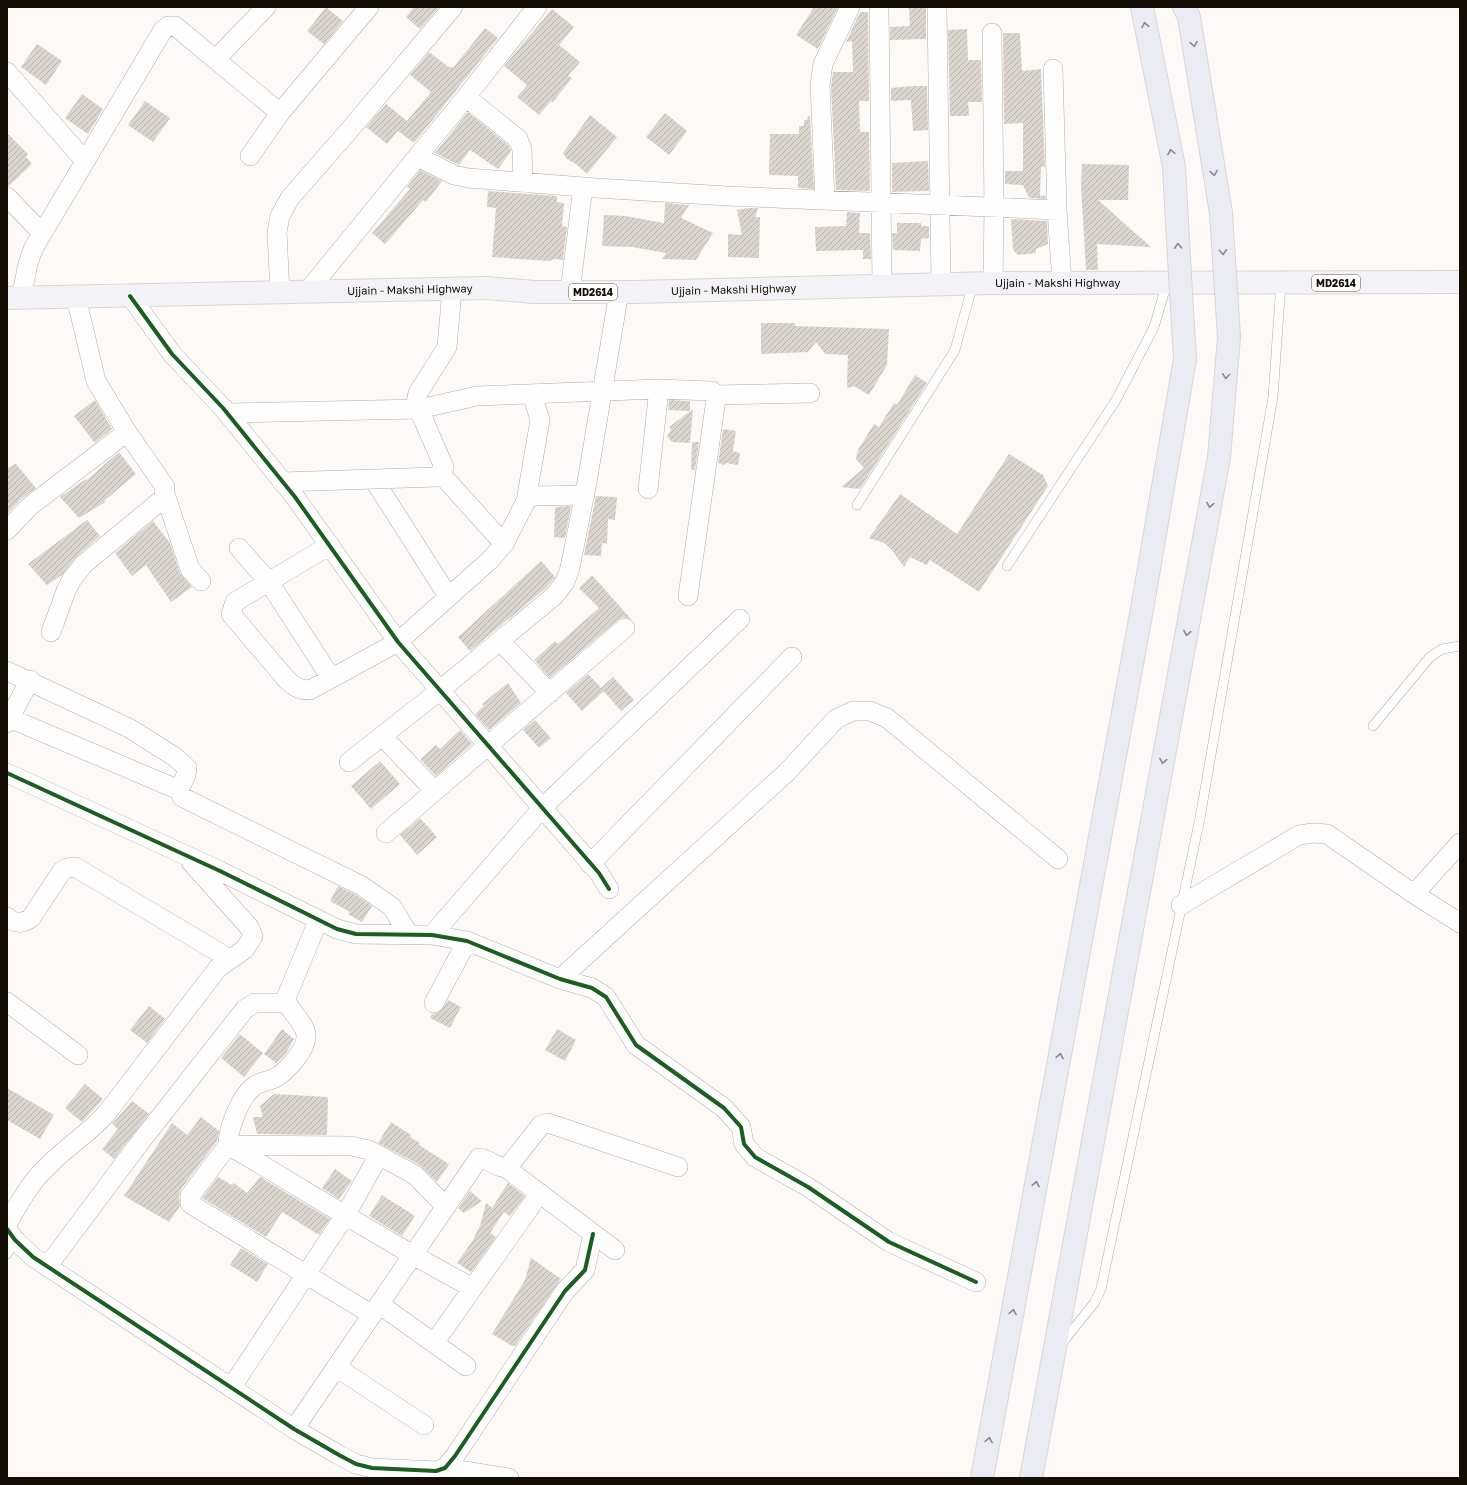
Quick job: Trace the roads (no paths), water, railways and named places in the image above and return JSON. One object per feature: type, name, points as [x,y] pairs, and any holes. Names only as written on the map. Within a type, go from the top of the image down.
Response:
[{"type":"highway","points":[[982,1478],[1144,601],[1185,358],[1174,167],[1142,7]]},
{"type":"highway","points":[[1031,1478],[1219,458],[1229,337],[1221,213],[1189,17],[1184,7]]},
{"type":"main road","name":"Ujjain - Makshi Highway","points":[[14,298],[76,298],[486,288],[534,292],[620,292],[1062,282],[1281,284],[1460,282]]},
{"type":"street","points":[[216,58],[266,7]]},
{"type":"street","points":[[250,156],[280,113],[369,7]]},
{"type":"street","points":[[280,293],[277,232],[280,216],[290,198],[453,7]]},
{"type":"street","points":[[307,292],[418,157],[536,7]]},
{"type":"street","points":[[825,200],[820,85],[825,59],[850,7]]},
{"type":"street","points":[[879,7],[883,203],[882,286]]},
{"type":"street","points":[[937,7],[941,284]]},
{"type":"street","points":[[14,298],[33,249],[42,233],[163,30],[168,26],[176,26],[280,113]]},
{"type":"street","points":[[983,283],[994,208],[992,33]]},
{"type":"street","points":[[1053,69],[1057,210],[1062,282]]},
{"type":"street","points":[[7,72],[85,161]]},
{"type":"street","points":[[466,97],[518,139],[522,149],[523,182]]},
{"type":"street","points":[[418,157],[454,175],[468,178],[584,187],[883,203],[939,204],[994,208],[1057,210]]},
{"type":"street","points":[[570,292],[584,187]]},
{"type":"street","points":[[7,196],[42,233]]},
{"type":"street","points":[[282,482],[437,477],[441,474],[444,467],[416,403],[418,393],[446,348],[452,290]]},
{"type":"street","points":[[349,762],[439,691],[554,596],[565,582],[570,568],[584,496],[620,292]]},
{"type":"street","points":[[130,296],[172,354],[227,413],[295,497],[398,642],[542,808],[609,888]]},
{"type":"street","points":[[76,298],[99,388],[165,487],[165,494],[190,569],[201,581]]},
{"type":"street","points":[[227,413],[419,409],[477,396],[659,389],[707,390],[715,395],[810,393]]},
{"type":"street","points":[[648,489],[659,389]]},
{"type":"street","points":[[330,545],[235,602],[231,614],[286,680],[296,688],[310,690],[398,642],[490,560],[504,544],[526,501],[540,420],[532,394]]},
{"type":"street","points":[[688,596],[716,399],[715,395]]},
{"type":"street","points":[[7,530],[30,506],[127,432]]},
{"type":"street","points":[[441,474],[504,544]]},
{"type":"street","points":[[374,480],[448,596]]},
{"type":"street","points":[[51,632],[66,591],[72,579],[84,564],[161,502],[165,494]]},
{"type":"street","points":[[526,501],[532,496],[538,494],[584,496]]},
{"type":"street","points":[[239,548],[269,582],[331,678]]},
{"type":"street","points":[[432,935],[542,808],[740,619]]},
{"type":"street","points":[[386,833],[625,628]]},
{"type":"street","points":[[500,641],[550,693]]},
{"type":"street","points":[[590,864],[792,657]]},
{"type":"street","points":[[7,670],[128,728],[175,757],[187,768],[186,775],[179,790]]},
{"type":"street","points":[[30,680],[8,719],[179,790],[182,797],[362,886],[386,902],[409,935]]},
{"type":"street","points":[[560,979],[787,772],[836,719],[853,710],[870,711],[887,718],[1058,859]]},
{"type":"street","points":[[382,736],[435,790]]},
{"type":"street","points":[[7,773],[188,858],[220,871],[318,921],[365,935],[432,935],[467,941],[560,979],[592,988],[606,997],[636,1045],[724,1108],[741,1127],[744,1144],[755,1157],[808,1187],[889,1242],[976,1282]]},
{"type":"street","points":[[1181,905],[1299,835],[1313,833],[1327,834],[1460,924]]},
{"type":"street","points":[[1414,894],[1460,843]]},
{"type":"street","points":[[188,858],[249,927],[253,936],[245,949],[218,968],[106,1114],[92,1130],[48,1165],[34,1181],[9,1237],[33,1257],[231,1388],[294,1429],[356,1464],[372,1468],[436,1471],[445,1468],[509,1478]]},
{"type":"street","points":[[7,917],[16,922],[26,922],[31,918],[62,871],[67,868],[74,867],[230,959]]},
{"type":"street","points":[[318,921],[286,998],[287,1004],[305,1029],[307,1037],[304,1046],[288,1068],[276,1077],[254,1087],[246,1096],[230,1125],[228,1145],[190,1196],[190,1203],[306,1274],[375,1309],[434,1343],[466,1366]]},
{"type":"street","points":[[434,1003],[467,941]]},
{"type":"street","points":[[7,1002],[78,1055]]},
{"type":"street","points":[[47,1266],[138,1145],[245,1009],[255,1003],[287,1004]]},
{"type":"street","points":[[506,1168],[510,1166],[541,1125],[548,1123],[678,1166]]},
{"type":"street","points":[[228,1145],[351,1146],[370,1150],[415,1175],[445,1206]]},
{"type":"street","points":[[228,1145],[346,1214],[411,1255],[473,1288]]},
{"type":"street","points":[[294,1429],[478,1158],[506,1168],[615,1250]]},
{"type":"street","points":[[231,1388],[346,1214],[374,1164]]},
{"type":"street","points":[[434,1343],[540,1193]]},
{"type":"street","points":[[445,1468],[456,1456],[565,1291],[585,1270],[593,1234]]},
{"type":"street","points":[[336,1367],[424,1425]]},
{"type":"lane","points":[[856,505],[955,350],[966,309],[983,283]]},
{"type":"lane","points":[[1007,566],[1116,400],[1154,327],[1167,283]]},
{"type":"lane","points":[[1054,1352],[1095,1302],[1101,1289],[1200,818],[1273,397],[1281,284]]},
{"type":"lane","points":[[1374,726],[1430,658],[1442,649],[1460,646]]}]
